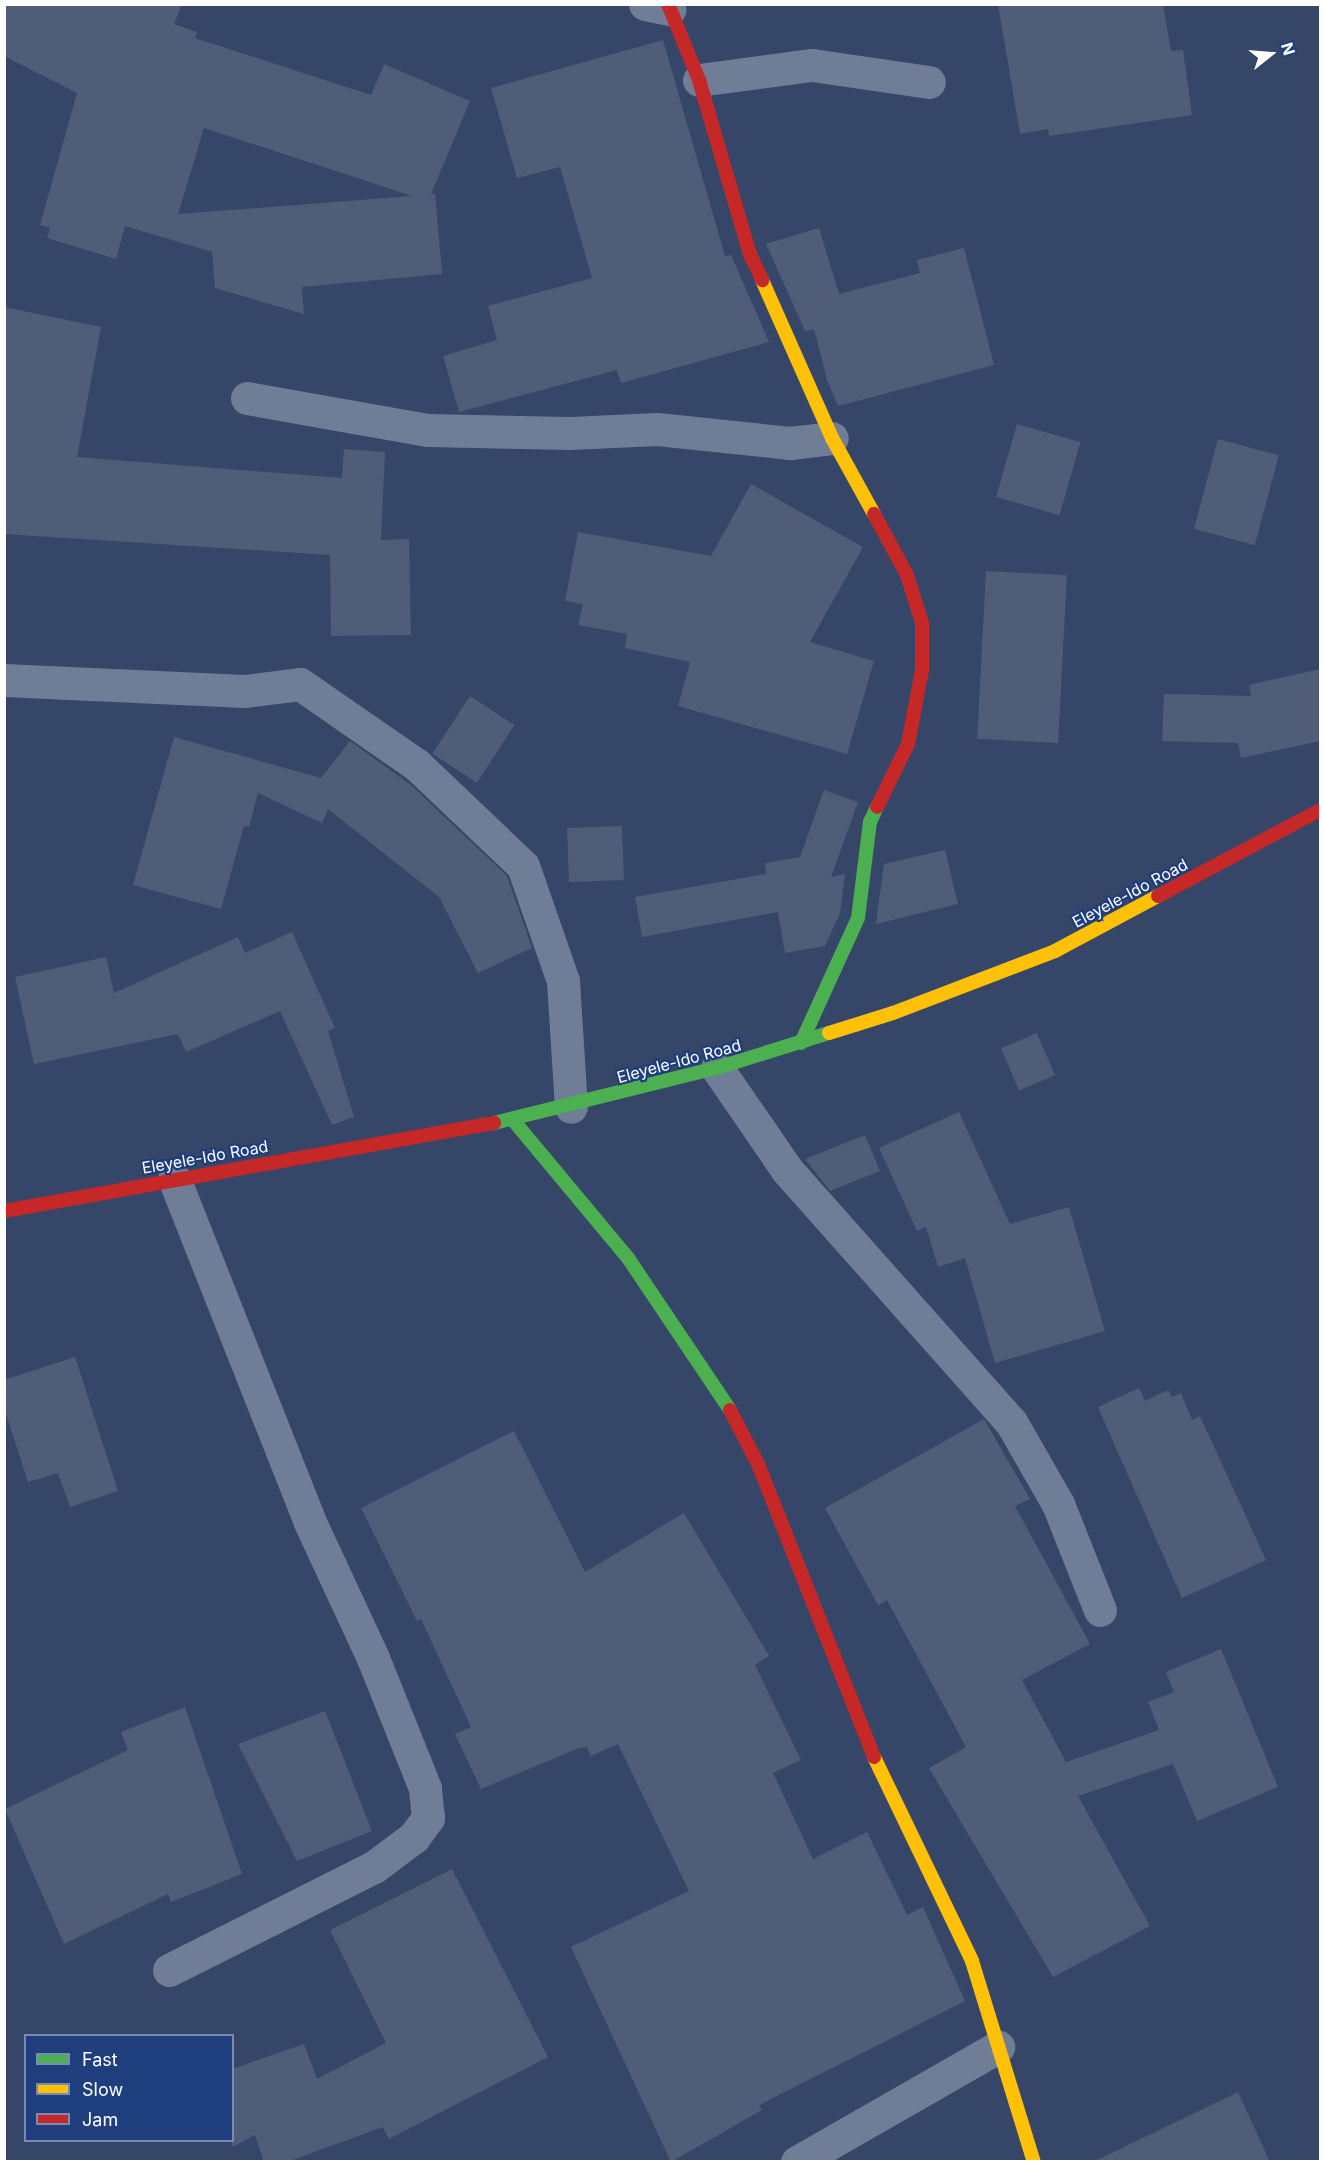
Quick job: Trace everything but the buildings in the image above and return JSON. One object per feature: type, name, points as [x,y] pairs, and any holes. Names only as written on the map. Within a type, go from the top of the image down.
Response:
[{"type":"street","points":[[661,6],[699,80],[750,254],[832,438],[907,575],[922,623],[922,670],[908,744],[870,822],[858,918],[801,1043]]},
{"type":"street","points":[[699,80],[812,64],[929,82]]},
{"type":"street","points":[[247,398],[427,430],[570,433],[657,429],[790,443],[832,438]]},
{"type":"street","points":[[4,680],[246,691],[300,684],[417,765],[523,866],[563,981],[571,1107]]},
{"type":"street","name":"Eleyele-Ido Road","points":[[4,1211],[513,1120],[717,1068],[801,1043],[893,1013],[1055,951],[1320,810]]},
{"type":"street","points":[[717,1068],[787,1170],[1011,1422],[1058,1504],[1100,1610]]},
{"type":"street","points":[[513,1120],[628,1258],[729,1407],[758,1464],[887,1790],[972,1961],[1034,2162]]},
{"type":"street","points":[[169,1970],[374,1867],[414,1837],[428,1818],[421,1777],[373,1658],[309,1522],[174,1179]]},
{"type":"street","points":[[797,2162],[998,2047]]},
{"type":"traffic: fast","points":[[801,1043],[858,918],[870,822],[877,807]]},
{"type":"traffic: fast","points":[[494,1123],[717,1068],[829,1033]]},
{"type":"traffic: fast","points":[[513,1120],[628,1258],[730,1410]]},
{"type":"traffic: slow","points":[[762,280],[832,438],[874,514]]},
{"type":"traffic: slow","points":[[829,1033],[893,1013],[1055,951],[1158,896]]},
{"type":"traffic: slow","points":[[874,1757],[972,1961],[1034,2162]]},
{"type":"traffic: jam","points":[[668,4],[699,80],[750,254],[762,280]]},
{"type":"traffic: jam","points":[[874,514],[907,575],[922,623],[922,670],[908,744],[877,807]]},
{"type":"traffic: jam","points":[[1158,896],[1320,810]]},
{"type":"traffic: jam","points":[[4,1211],[494,1123]]},
{"type":"traffic: jam","points":[[730,1410],[758,1464],[874,1757]]}]
